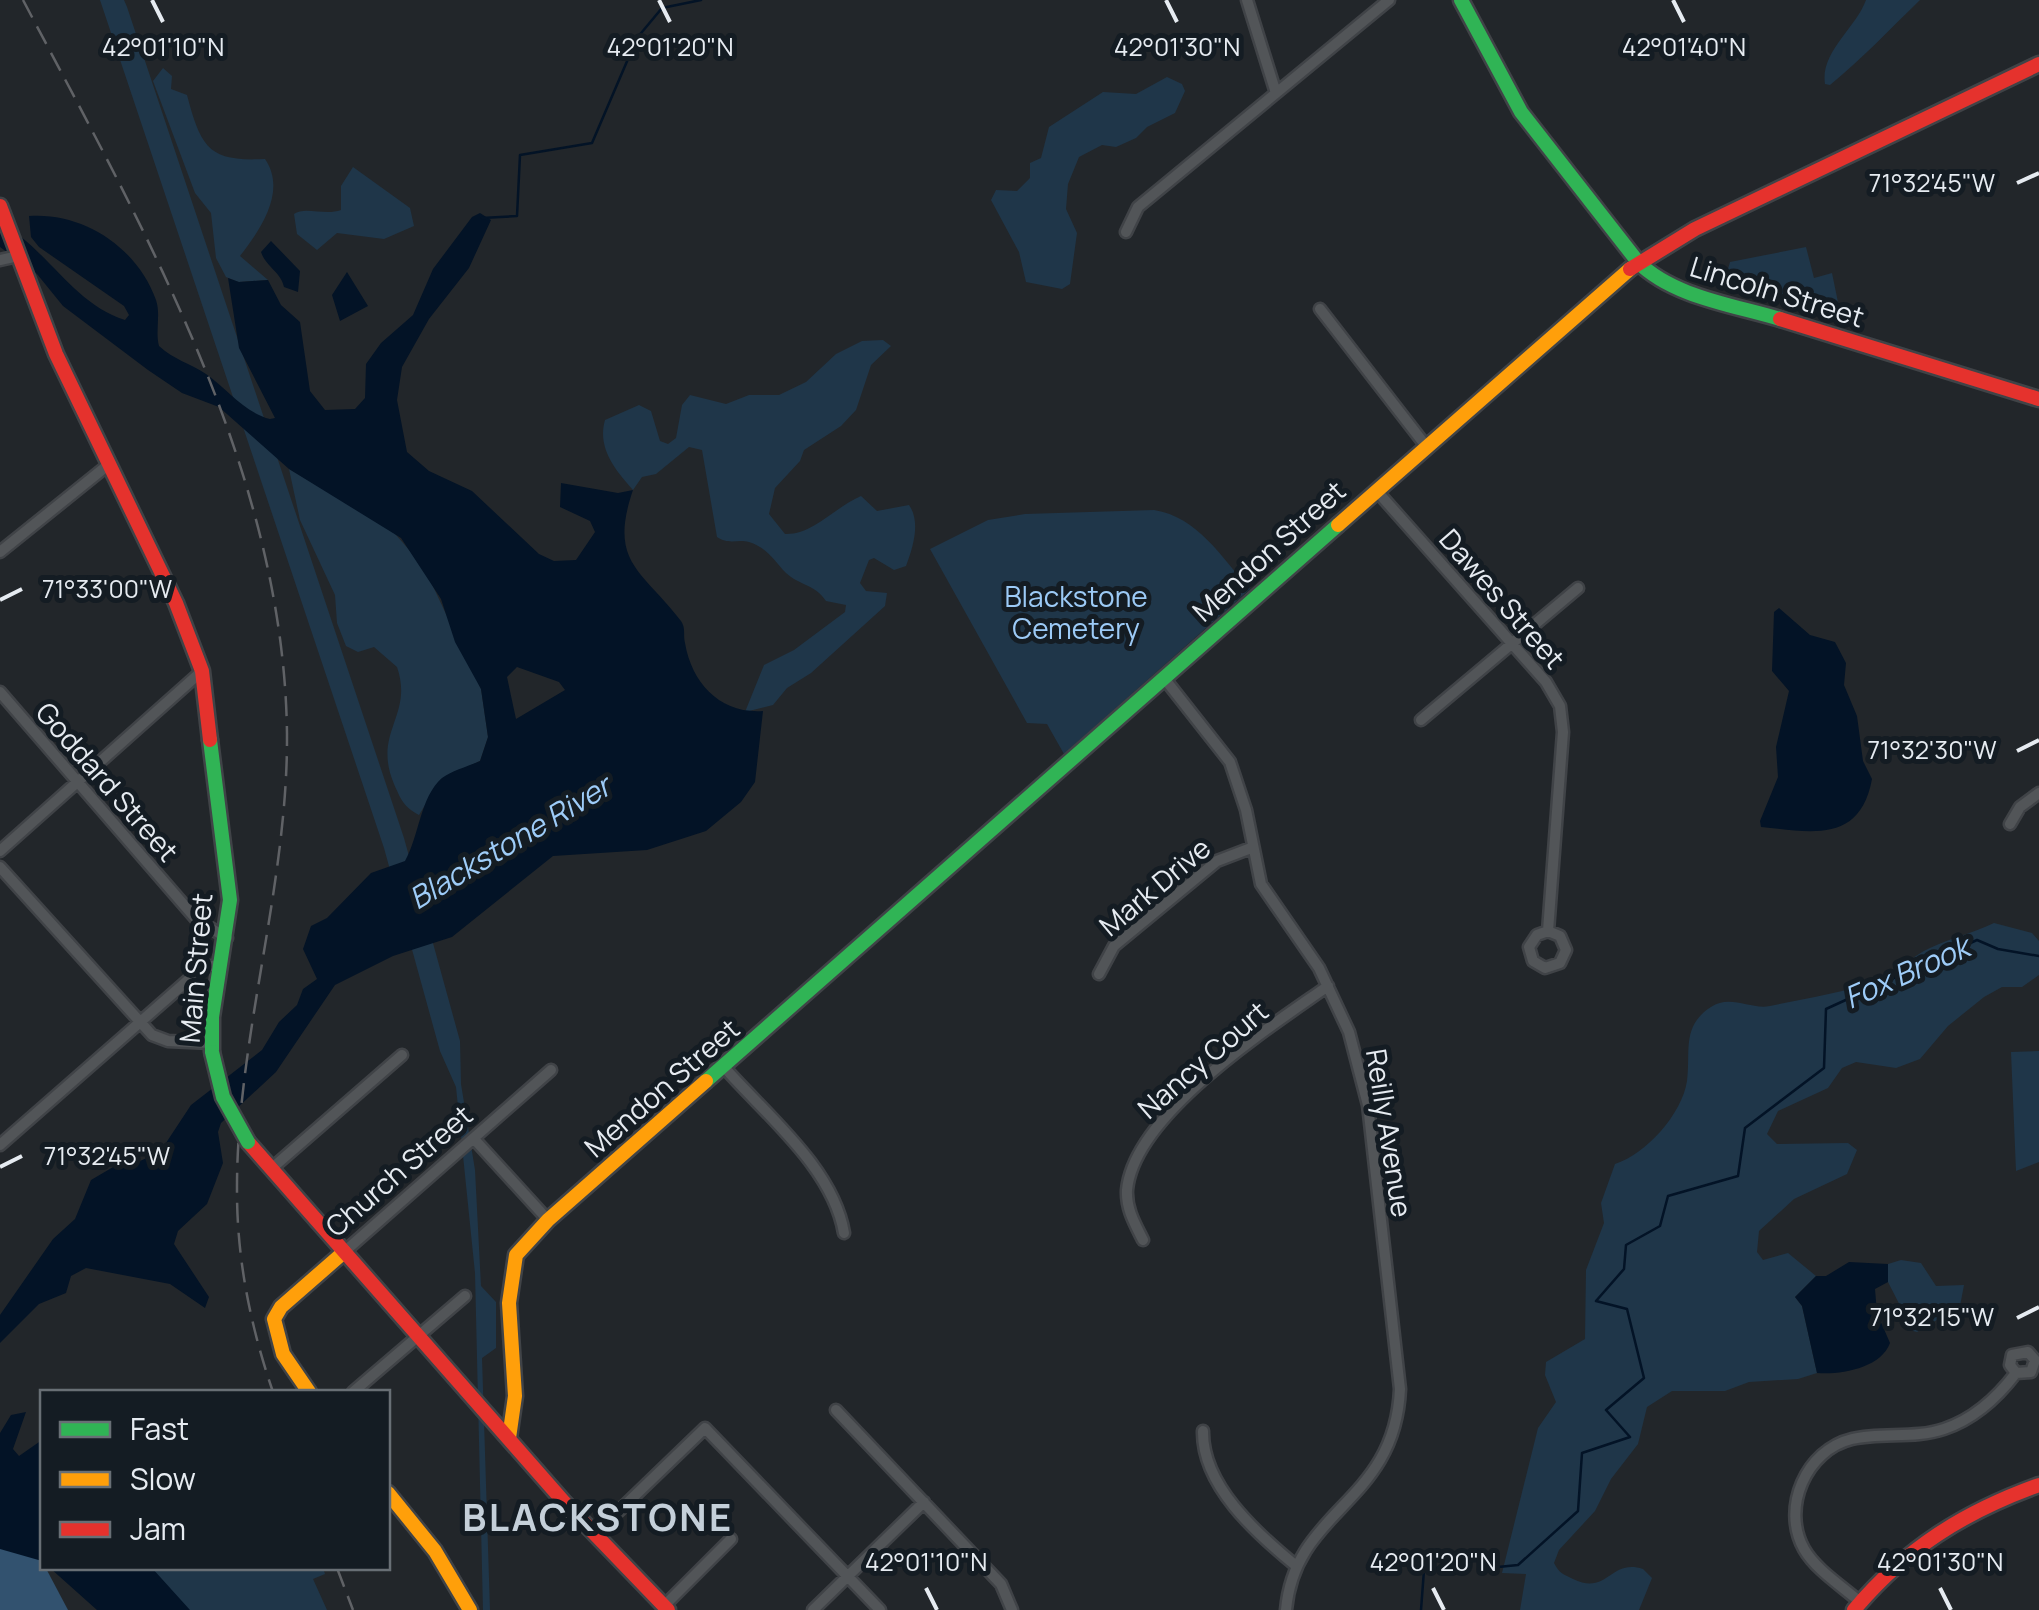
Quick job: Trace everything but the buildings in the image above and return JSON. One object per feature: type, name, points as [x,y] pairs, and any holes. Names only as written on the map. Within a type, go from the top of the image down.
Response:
[{"type":"main road","name":"Lincoln Street","points":[[1461,0],[1489,59],[1521,112],[1652,276],[1684,290],[2039,399]]},
{"type":"main road","name":"Mendon Street","points":[[509,1438],[515,1413],[513,1263],[528,1239],[548,1220],[1638,262],[1695,229],[2039,64]]},
{"type":"main road","name":"Main Street","points":[[2,210],[9,258],[26,275],[56,354],[176,603],[202,670],[226,850],[226,938],[212,1047],[220,1090],[248,1142],[271,1169],[595,1534],[666,1608]]},
{"type":"main road","name":"Church Street","points":[[309,1390],[277,1341],[274,1319],[278,1309],[344,1252]]},
{"type":"main road","points":[[1857,1606],[1910,1550],[1950,1520],[2039,1485]]},
{"type":"main road","points":[[390,1495],[435,1551],[470,1610]]},
{"type":"street","points":[[1247,0],[1276,93]]},
{"type":"street","points":[[1126,232],[1138,207],[1389,0]]},
{"type":"street","points":[[1320,309],[1426,446]]},
{"type":"street","points":[[0,552],[108,464]]},
{"type":"street","name":"Dawes Street","points":[[1376,490],[1552,692],[1562,714],[1548,931]]},
{"type":"street","points":[[1421,720],[1578,588]]},
{"type":"street","points":[[0,851],[202,670]]},
{"type":"street","name":"Reilly Avenue","points":[[1164,678],[1230,762],[1268,898],[1328,986],[1350,1032],[1368,1105],[1399,1409],[1383,1460],[1316,1535],[1295,1565],[1286,1610]]},
{"type":"street","name":"Goddard Street","points":[[0,692],[197,920],[226,938]]},
{"type":"street","points":[[2010,824],[2020,806],[2039,793]]},
{"type":"street","name":"Mark Drive","points":[[1099,974],[1114,946],[1217,862],[1251,848]]},
{"type":"street","points":[[0,867],[139,1022],[160,1039],[212,1047]]},
{"type":"street","points":[[0,1145],[203,967],[221,965]]},
{"type":"street","name":"Nancy Court","points":[[1143,1240],[1129,1212],[1127,1190],[1138,1156],[1159,1123],[1328,986]]},
{"type":"street","points":[[271,1169],[402,1056]]},
{"type":"street","points":[[724,1067],[825,1184],[837,1206],[844,1233]]},
{"type":"street","name":"Church Street","points":[[344,1252],[551,1070]]},
{"type":"street","points":[[475,1140],[548,1220]]},
{"type":"street","points":[[355,1390],[465,1296]]},
{"type":"street","points":[[1857,1606],[1810,1558],[1799,1538],[1796,1505],[1806,1472],[1834,1445],[1858,1438],[1945,1429],[1982,1408],[2016,1374]]},
{"type":"street","points":[[836,1410],[1001,1584],[1012,1610]]},
{"type":"street","points":[[595,1534],[706,1428],[880,1610]]},
{"type":"street","points":[[1204,1430],[1206,1457],[1245,1520],[1295,1565]]},
{"type":"street","points":[[813,1610],[924,1502]]},
{"type":"street","points":[[666,1608],[731,1539]]},
{"type":"green space","points":[[100,0],[124,0],[127,7],[404,838],[460,1041],[461,1084],[475,1170],[481,1286],[496,1302],[496,1348],[482,1358],[490,1610],[483,1610],[475,1273],[456,1087],[440,1051],[384,848]]},
{"type":"green space","points":[[1866,0],[1920,0],[1842,75],[1830,85],[1825,84],[1828,61]]},
{"type":"green space","points":[[163,68],[172,76],[171,89],[187,95],[197,128],[210,148],[231,158],[265,159],[271,171],[269,209],[240,256],[268,280],[238,282],[226,277],[216,258],[211,213],[195,193],[153,81]]},
{"type":"green space","points":[[1167,77],[1182,84],[1185,91],[1175,113],[1147,127],[1136,138],[1116,147],[1102,145],[1079,157],[1068,184],[1066,209],[1077,233],[1070,284],[1062,289],[1026,282],[1019,252],[991,200],[996,190],[1017,191],[1030,178],[1030,163],[1041,158],[1049,127],[1103,92],[1136,94]]},
{"type":"green space","points":[[353,167],[410,208],[414,226],[384,239],[337,233],[317,250],[297,234],[294,214],[341,210],[341,186]]},
{"type":"green space","points":[[1806,247],[1814,278],[1832,273],[1840,312],[1832,309],[1829,317],[1731,285],[1726,276],[1730,262]]},
{"type":"green space","points":[[883,340],[891,346],[871,365],[856,410],[841,426],[804,450],[800,461],[775,488],[769,514],[785,534],[805,530],[861,496],[877,511],[909,505],[915,527],[906,566],[894,570],[874,558],[869,560],[860,583],[866,591],[887,593],[885,606],[811,673],[787,688],[773,705],[745,712],[764,665],[794,650],[845,612],[846,605],[826,601],[786,573],[756,545],[717,537],[702,450],[689,447],[656,474],[642,477],[633,490],[606,449],[605,420],[639,405],[651,411],[660,441],[668,444],[676,438],[682,405],[690,395],[726,404],[749,395],[779,395],[806,382],[836,354],[862,341]]},
{"type":"green space","points":[[289,469],[390,528],[424,567],[481,689],[488,737],[480,761],[441,779],[419,815],[401,799],[389,766],[390,737],[401,699],[397,667],[374,647],[358,652],[346,646],[337,623],[335,595],[300,520]]},
{"type":"green space","name":"Blackstone Cemetery","points":[[1154,510],[1170,514],[1196,530],[1250,589],[1064,754],[1047,724],[1027,723],[930,549],[988,520],[1025,514]]},
{"type":"green space","points":[[1994,923],[2032,933],[2039,941],[2039,975],[2022,987],[2002,987],[1984,997],[1948,1026],[1920,1059],[1896,1068],[1856,1062],[1842,1068],[1828,1088],[1778,1111],[1767,1134],[1777,1144],[1848,1143],[1857,1150],[1847,1174],[1794,1199],[1759,1231],[1757,1252],[1763,1260],[1788,1253],[1816,1276],[1795,1297],[1802,1306],[1817,1373],[1798,1379],[1749,1382],[1725,1391],[1672,1391],[1647,1407],[1638,1444],[1611,1479],[1595,1511],[1559,1550],[1554,1563],[1564,1574],[1585,1583],[1602,1580],[1623,1568],[1643,1569],[1652,1578],[1639,1610],[1520,1610],[1526,1574],[1502,1573],[1538,1428],[1556,1402],[1545,1375],[1546,1362],[1585,1339],[1586,1270],[1604,1223],[1601,1203],[1615,1164],[1650,1142],[1678,1106],[1687,1081],[1689,1040],[1695,1022],[1718,1003],[1770,1006],[1865,985],[1930,948]]},
{"type":"green space","points":[[2039,1051],[2039,1162],[2016,1171],[2011,1052]]},
{"type":"green space","points":[[1901,1260],[1921,1263],[1936,1286],[1964,1285],[1960,1306],[1913,1331],[1888,1282],[1888,1264]]},
{"type":"green space","points":[[68,1570],[324,1570],[325,1574],[313,1579],[327,1610],[112,1610]]},
{"type":"shaded area","points":[[0,1545],[40,1559],[40,1570],[47,1570],[68,1610],[0,1610]]},
{"type":"water","name":"Blackstone River","points":[[480,213],[491,220],[469,268],[429,319],[402,367],[397,400],[407,452],[429,471],[472,491],[539,554],[554,561],[576,560],[595,532],[590,521],[560,507],[561,483],[618,493],[633,490],[624,534],[627,550],[642,576],[683,624],[694,671],[722,702],[748,711],[763,711],[755,782],[741,802],[706,831],[647,850],[553,856],[452,937],[393,956],[335,985],[276,1072],[221,1123],[218,1132],[223,1163],[207,1204],[178,1231],[174,1244],[209,1297],[205,1308],[170,1284],[86,1268],[71,1276],[66,1293],[39,1304],[0,1343],[0,1315],[53,1239],[75,1219],[91,1180],[120,1163],[140,1161],[160,1152],[191,1105],[262,1050],[279,1022],[297,1005],[303,989],[317,979],[303,949],[311,926],[327,918],[371,873],[405,861],[435,786],[446,775],[480,761],[488,737],[481,689],[455,642],[441,599],[401,538],[289,469],[219,407],[182,393],[63,306],[37,274],[0,247],[0,223],[32,246],[90,301],[125,320],[129,315],[124,306],[39,247],[31,237],[29,216],[69,220],[106,237],[136,264],[147,281],[156,300],[159,346],[206,374],[252,411],[270,419],[275,418],[239,348],[228,278],[239,282],[268,280],[281,305],[300,322],[310,391],[325,410],[355,409],[365,398],[366,364],[381,343],[413,315],[433,269],[472,217]],"holes":[[[517,667],[559,682],[565,690],[516,719],[507,677]]]},
{"type":"water","points":[[271,241],[300,271],[298,292],[284,287],[263,257],[261,252]]},
{"type":"water","points":[[347,272],[368,306],[340,321],[332,295]]},
{"type":"water","points":[[1779,608],[1810,635],[1835,642],[1846,663],[1844,685],[1857,716],[1863,761],[1872,779],[1857,815],[1831,829],[1761,827],[1778,777],[1776,747],[1789,691],[1772,671],[1774,612]]},
{"type":"water","points":[[1849,1262],[1888,1264],[1888,1282],[1875,1289],[1877,1313],[1890,1343],[1869,1364],[1837,1373],[1817,1373],[1802,1306],[1795,1297],[1816,1276],[1826,1276]]},
{"type":"water","points":[[26,1412],[13,1449],[19,1456],[40,1441],[40,1560],[0,1549],[0,1433],[11,1415]]},
{"type":"water","points":[[52,1570],[154,1570],[190,1610],[97,1610]]},
{"type":"waterway","points":[[482,218],[517,216],[520,155],[592,143],[637,38],[662,8],[701,0]]},
{"type":"waterway","name":"Fox Brook","points":[[1478,1569],[1518,1565],[1578,1511],[1582,1453],[1630,1437],[1606,1410],[1644,1378],[1627,1309],[1596,1301],[1624,1269],[1626,1245],[1660,1226],[1668,1196],[1738,1176],[1745,1128],[1824,1068],[1826,1009],[1977,940],[1998,949],[2039,956]]},
{"type":"waterway","name":"Fox Brook","points":[[1421,1610],[1424,1570],[1438,1568]]},
{"type":"railway","points":[[23,0],[114,173],[198,353],[234,446],[261,540],[280,636],[287,734],[285,792],[245,1078],[237,1192],[247,1294],[272,1390]]},
{"type":"railway","points":[[338,1570],[353,1610]]},
{"type":"traffic: fast","points":[[1461,0],[1521,112],[1638,262],[1686,292],[1780,319]]},
{"type":"traffic: fast","points":[[706,1081],[1338,525]]},
{"type":"traffic: fast","points":[[210,740],[230,900],[212,1017],[212,1052]]},
{"type":"traffic: fast","points":[[212,1052],[223,1097],[248,1142]]},
{"type":"traffic: slow","points":[[1338,525],[1630,269]]},
{"type":"traffic: slow","points":[[509,1438],[515,1396],[509,1303],[516,1255],[548,1220],[706,1081]]},
{"type":"traffic: slow","points":[[308,1390],[283,1354],[274,1319],[281,1307],[344,1252]]},
{"type":"traffic: slow","points":[[390,1495],[435,1551],[470,1610]]},
{"type":"traffic: jam","points":[[1630,269],[1695,229],[2039,64]]},
{"type":"traffic: jam","points":[[0,206],[56,354],[176,603],[202,671],[210,740]]},
{"type":"traffic: jam","points":[[1780,319],[2039,399]]},
{"type":"traffic: jam","points":[[248,1142],[564,1502],[668,1610]]},
{"type":"traffic: jam","points":[[1854,1610],[1894,1568],[1938,1534],[1986,1507],[2039,1485]]},
{"type":"district","name":"BLACKSTONE","points":[[598,1518]]}]
